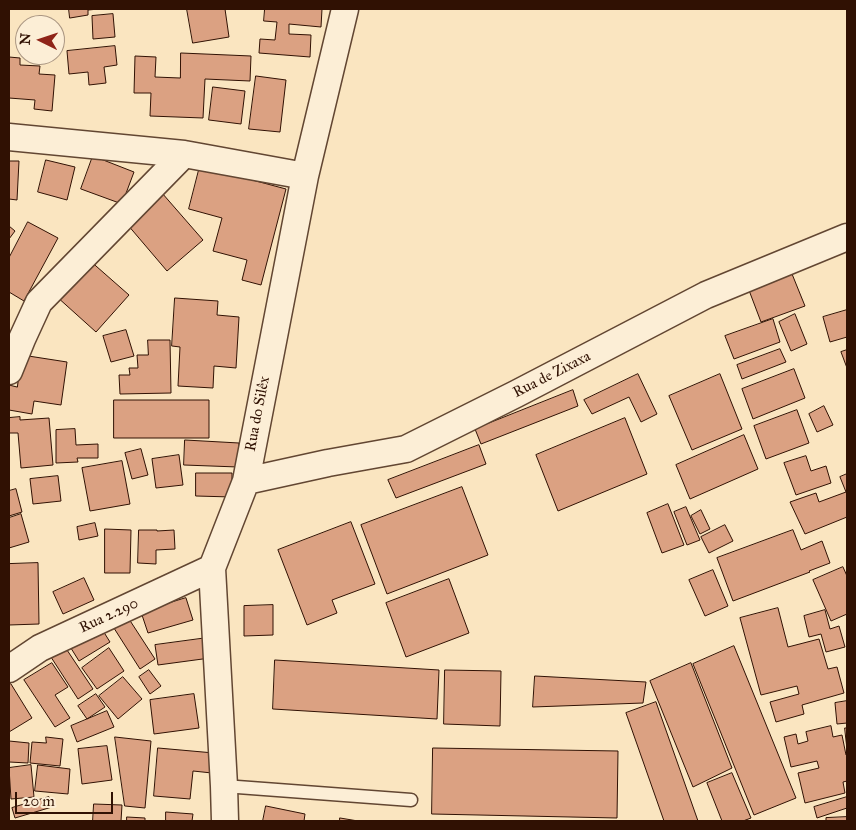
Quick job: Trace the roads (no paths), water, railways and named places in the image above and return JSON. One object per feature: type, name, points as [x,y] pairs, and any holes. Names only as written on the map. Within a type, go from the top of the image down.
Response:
[{"type":"street","name":"Rua do Silêx","points":[[225,821],[212,568],[246,481],[305,176],[345,9]]},
{"type":"street","points":[[9,137],[184,154],[305,176]]},
{"type":"street","points":[[9,371],[40,302],[184,154]]},
{"type":"street","name":"Rua de Zixaxa","points":[[246,481],[328,463],[406,449],[706,296],[847,237]]},
{"type":"street","name":"Rua 2.290","points":[[9,669],[40,648],[212,568]]},
{"type":"lane","points":[[224,786],[411,800]]}]
